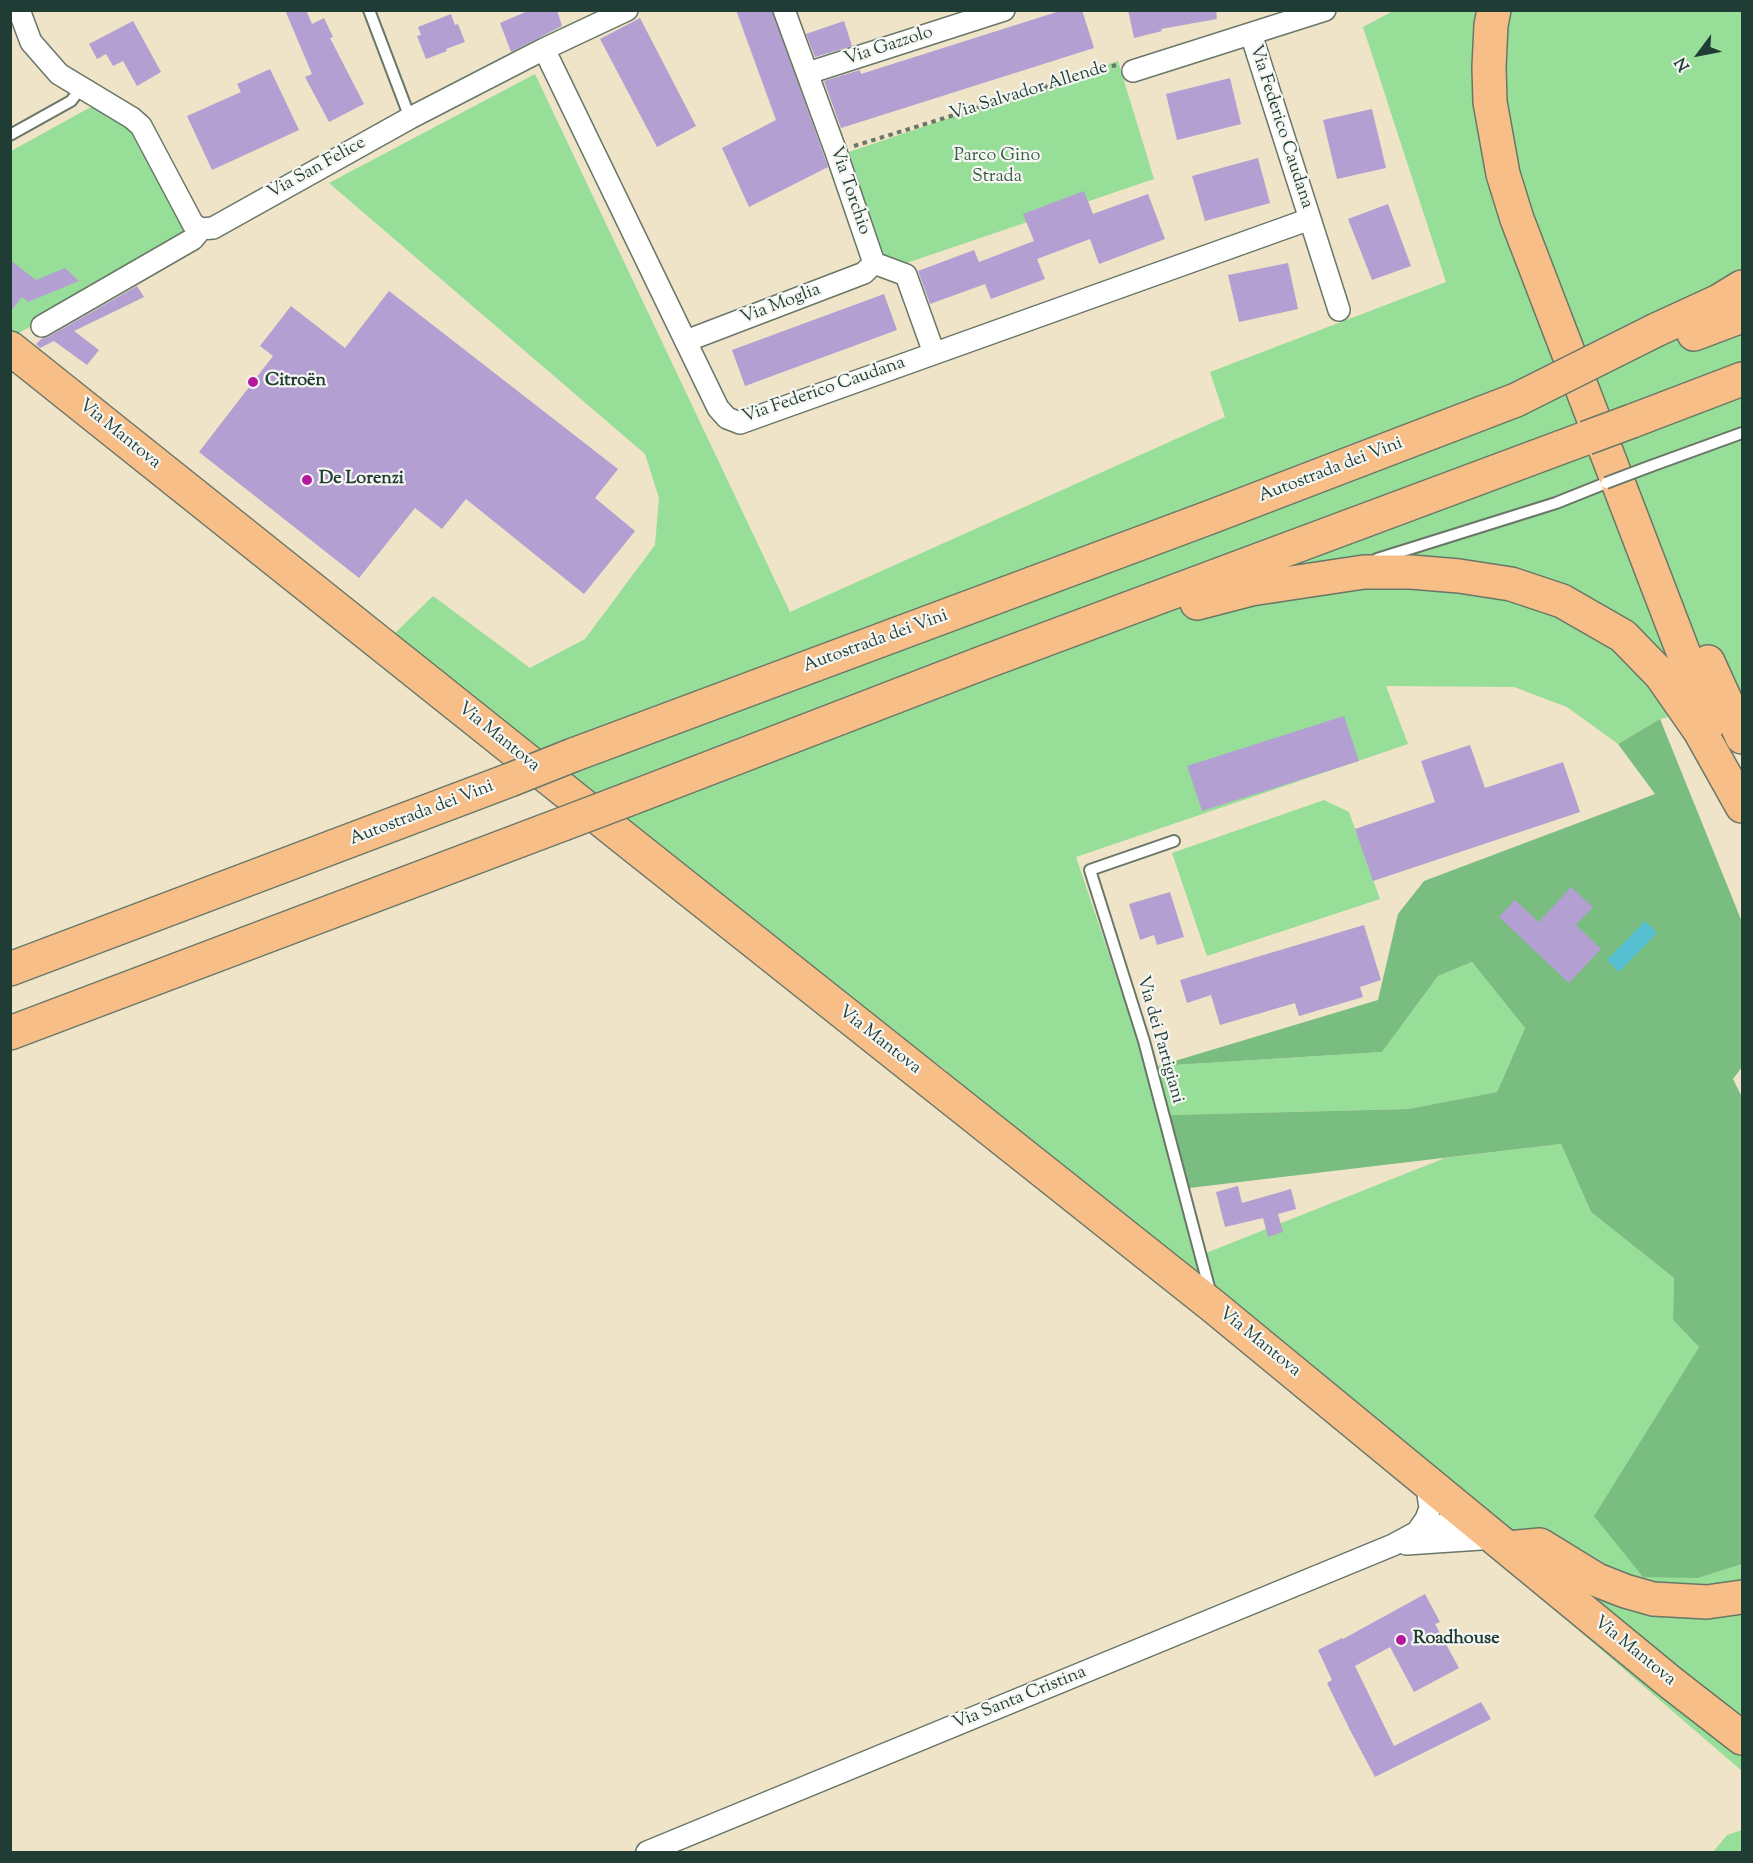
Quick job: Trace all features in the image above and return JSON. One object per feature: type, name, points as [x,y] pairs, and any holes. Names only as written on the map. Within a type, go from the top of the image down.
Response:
[{"type":"main road","points":[[1494,10],[1488,67],[1490,102],[1503,174],[1516,219],[1708,719],[1743,801]]},
{"type":"main road","points":[[1512,10],[1507,42],[1506,86],[1513,133],[1536,220],[1668,567],[1743,737]]},
{"type":"main road","points":[[1660,338],[1743,288]]},
{"type":"main road","name":"Autostrada dei Vini","points":[[10,969],[1294,485],[1516,400],[1660,338],[1743,316]]},
{"type":"main road","name":"Via Mantova","points":[[10,348],[1213,1306],[1670,1682],[1743,1738]]},
{"type":"main road","points":[[10,1033],[985,662],[1743,380]]},
{"type":"main road","points":[[985,662],[1093,639],[1162,613],[1251,589],[1307,580],[1364,572],[1411,572],[1511,584],[1562,601],[1623,636],[1661,675],[1700,731],[1743,806]]},
{"type":"main road","points":[[1502,1543],[1540,1545],[1597,1580],[1653,1599],[1707,1602],[1743,1597]]},
{"type":"street","points":[[19,10],[31,42],[59,74],[132,118],[141,126],[193,224],[201,229]]},
{"type":"street","name":"Via San Felice","points":[[42,326],[193,239],[201,229],[213,228],[410,118],[544,49],[598,16],[627,10]]},
{"type":"street","name":"Via Torchio","points":[[784,10],[874,263]]},
{"type":"street","name":"Via Gazzolo","points":[[808,73],[1004,10]]},
{"type":"street","name":"Via Salvador Allende","points":[[1133,71],[1325,10]]},
{"type":"street","name":"Via Federico Caudana","points":[[1251,34],[1339,310]]},
{"type":"street","name":"Via Federico Caudana","points":[[544,49],[718,408],[727,418],[740,423],[1310,219]]},
{"type":"street","points":[[874,263],[906,275],[934,353]]},
{"type":"street","name":"Via Moglia","points":[[686,341],[864,273],[874,263]]},
{"type":"street","points":[[1417,1532],[1430,1508],[1426,1480]]},
{"type":"street","name":"Via Santa Cristina","points":[[647,1852],[1393,1545],[1417,1532],[1470,1517]]},
{"type":"street","name":"Via Santa Cristina","points":[[1393,1545],[1502,1543]]},
{"type":"lane","points":[[369,10],[410,118]]},
{"type":"lane","points":[[10,135],[71,101],[81,88]]},
{"type":"lane","points":[[1307,580],[1556,503],[1743,433]]},
{"type":"lane","name":"Via dei Partigiani","points":[[1174,841],[1090,870],[1144,1041],[1213,1306]]},
{"type":"path","name":"Via Salvador Allende","points":[[836,152],[1116,65],[1133,71]]},
{"type":"green space","points":[[1395,10],[1742,11],[1742,700],[1660,719],[1618,744],[1567,707],[1514,687],[1386,686],[1408,744],[1076,857],[1117,978],[1158,1066],[1382,1052],[1438,976],[1472,962],[1525,1028],[1497,1092],[1408,1109],[1170,1115],[1206,1253],[1445,1158],[1561,1144],[1591,1212],[1674,1278],[1673,1320],[1699,1347],[1594,1516],[1698,1578],[1742,1564],[1742,1771],[1453,1522],[944,1101],[947,1071],[666,865],[393,635],[433,596],[530,668],[585,639],[655,545],[659,498],[645,454],[329,183],[535,74],[790,612],[1225,417],[1210,372],[1446,282],[1363,27]]},
{"type":"green space","name":"Parco Gino Strada","points":[[1118,61],[1154,179],[883,271],[837,156]]},
{"type":"green space","points":[[100,102],[139,129],[196,235],[157,260],[11,337],[11,151]]},
{"type":"green space","points":[[1660,719],[1742,922],[1742,1067],[1733,1079],[1742,1097],[1742,1564],[1698,1578],[1643,1577],[1594,1516],[1699,1347],[1673,1320],[1674,1278],[1591,1212],[1561,1144],[1189,1188],[1170,1115],[1408,1109],[1497,1092],[1525,1028],[1472,962],[1438,976],[1382,1052],[1158,1066],[1378,1000],[1398,914],[1424,881],[1655,794],[1618,744]]},
{"type":"green space","points":[[1324,800],[1349,812],[1380,899],[1207,956],[1172,853]]},
{"type":"green space","points":[[1742,1830],[1742,1852],[1713,1852],[1727,1835]]},
{"type":"water","points":[[1645,921],[1657,933],[1619,972],[1607,960]]},
{"type":"building","points":[[285,10],[306,10],[312,24],[324,18],[333,37],[330,38],[364,104],[329,122],[305,77],[312,74]]},
{"type":"building","points":[[530,10],[557,10],[562,26],[511,52],[500,23]]},
{"type":"building","points":[[736,10],[772,10],[828,167],[749,207],[722,148],[776,120]]},
{"type":"building","points":[[1063,10],[1082,10],[1094,48],[841,128],[824,81],[860,70],[861,74]]},
{"type":"building","points":[[1128,10],[1216,10],[1217,19],[1161,29],[1162,31],[1134,38]]},
{"type":"building","points":[[451,14],[465,42],[426,59],[417,36],[421,35],[418,27]]},
{"type":"building","points":[[640,18],[696,126],[657,147],[600,39]]},
{"type":"building","points":[[133,21],[161,72],[137,86],[123,61],[113,66],[106,54],[97,59],[89,44]]},
{"type":"building","points":[[844,21],[852,46],[815,57],[806,34]]},
{"type":"building","points":[[270,69],[299,130],[212,170],[187,116],[241,92],[237,84]]},
{"type":"building","points":[[1230,78],[1241,124],[1177,140],[1166,94]]},
{"type":"building","points":[[1372,109],[1386,168],[1337,179],[1323,120]]},
{"type":"building","points":[[1258,158],[1270,203],[1205,221],[1192,176]]},
{"type":"building","points":[[1084,191],[1093,214],[1148,194],[1165,239],[1099,264],[1090,239],[1037,259],[1045,279],[991,299],[985,284],[930,304],[918,271],[974,250],[979,262],[1034,241],[1023,214]]},
{"type":"building","points":[[1388,204],[1411,266],[1372,280],[1348,219]]},
{"type":"building","points":[[10,260],[36,280],[65,268],[79,281],[28,302],[22,297],[10,312]]},
{"type":"building","points":[[1288,263],[1298,309],[1239,322],[1228,275]]},
{"type":"building","points":[[137,286],[144,297],[74,331],[99,350],[87,365],[54,341],[40,348],[36,344],[41,339]]},
{"type":"building","points":[[389,291],[618,469],[595,498],[635,531],[584,594],[466,499],[442,529],[415,508],[359,578],[199,452],[273,356],[260,346],[291,306],[345,348]]},
{"type":"building","points":[[884,294],[897,330],[745,386],[732,350]]},
{"type":"building","points":[[1344,716],[1359,761],[1202,811],[1187,766]]},
{"type":"building","points":[[1470,745],[1485,788],[1563,762],[1580,812],[1373,881],[1355,829],[1435,802],[1421,761]]},
{"type":"building","points":[[1571,887],[1593,907],[1576,925],[1601,949],[1569,983],[1499,917],[1515,900],[1539,922]]},
{"type":"building","points":[[1170,892],[1184,937],[1157,945],[1154,935],[1140,940],[1129,904]]},
{"type":"building","points":[[1364,925],[1381,980],[1360,987],[1363,997],[1299,1016],[1295,1003],[1220,1025],[1211,995],[1187,1003],[1180,980]]},
{"type":"building","points":[[1238,1186],[1242,1203],[1291,1189],[1296,1209],[1278,1214],[1283,1232],[1268,1237],[1263,1218],[1225,1227],[1216,1192]]},
{"type":"building","points":[[1425,1594],[1440,1622],[1435,1624],[1459,1668],[1414,1692],[1390,1647],[1355,1666],[1394,1746],[1481,1702],[1491,1719],[1375,1777],[1327,1683],[1332,1680],[1318,1650],[1343,1639]]},
{"type":"place","name":"Citroën","points":[[253,382]]},
{"type":"place","name":"De Lorenzi","points":[[307,480]]},
{"type":"place","name":"Roadhouse","points":[[1401,1640]]}]
